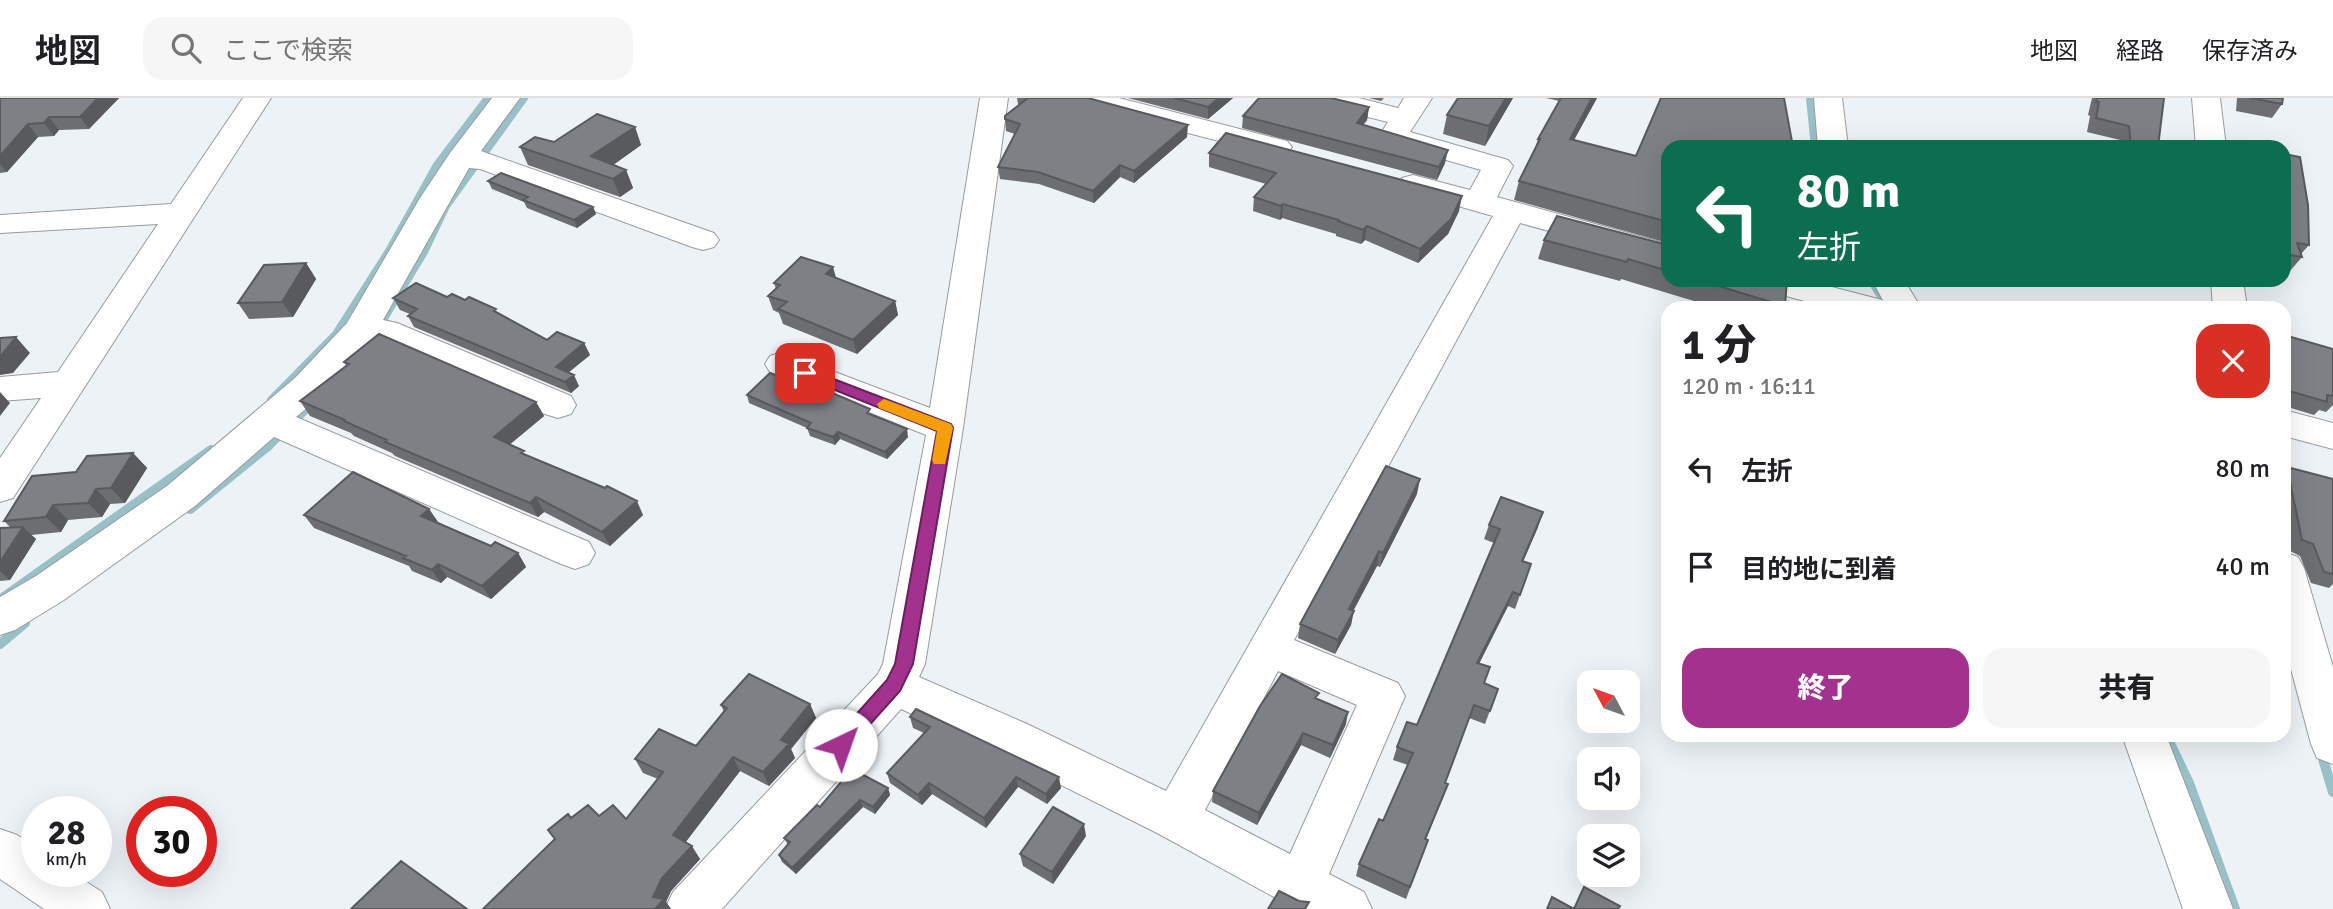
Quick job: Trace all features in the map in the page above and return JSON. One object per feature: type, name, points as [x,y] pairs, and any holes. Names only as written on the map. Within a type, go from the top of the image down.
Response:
[{"type":"street","points":[[0,488],[257,98]]},
{"type":"street","points":[[0,618],[50,588],[281,427],[308,387],[372,330],[506,98]]},
{"type":"street","points":[[690,909],[901,688],[945,428],[994,98]]},
{"type":"street","points":[[1086,98],[1301,154]]},
{"type":"street","points":[[1176,819],[1268,648],[1495,206],[1498,166],[1393,136],[1411,108],[1326,98]]},
{"type":"street","points":[[1828,98],[1832,140]]},
{"type":"street","points":[[2206,98],[2210,140]]},
{"type":"street","points":[[472,160],[703,240]]},
{"type":"street","points":[[1385,177],[1661,252]]},
{"type":"street","points":[[0,224],[181,213]]},
{"type":"street","points":[[1792,287],[1843,301]]},
{"type":"street","points":[[372,330],[558,405]]},
{"type":"street","points":[[782,364],[945,428]]},
{"type":"street","points":[[0,389],[69,383]]},
{"type":"street","points":[[2291,425],[2333,436]]},
{"type":"street","points":[[281,427],[575,553]]},
{"type":"street","points":[[2291,593],[2333,744]]},
{"type":"street","points":[[1268,648],[1383,696],[1300,886]]},
{"type":"street","points":[[901,688],[1176,819],[1347,909]]},
{"type":"street","points":[[2147,742],[2208,909]]},
{"type":"street","points":[[0,851],[85,909]]},
{"type":"building","points":[[1,98],[98,98],[80,117],[49,117],[44,123],[28,124],[0,156]]},
{"type":"building","points":[[1028,98],[1088,98],[1188,125],[1134,171],[1120,165],[1093,191],[1038,172],[998,167],[1020,124],[1005,119],[1005,116]]},
{"type":"building","points":[[1174,98],[1219,98],[1208,107]]},
{"type":"building","points":[[1259,98],[1331,98],[1369,107],[1357,123],[1448,150],[1439,167],[1243,116]]},
{"type":"building","points":[[1458,98],[1506,98],[1489,126],[1447,115]]},
{"type":"building","points":[[1561,98],[1592,98],[1570,139],[1636,156],[1661,98],[1784,98],[1792,140],[1661,140],[1661,220],[1519,181]]},
{"type":"building","points":[[2097,98],[2164,98],[2159,140],[2130,140],[2129,126],[2096,118],[2099,102],[2096,102]]},
{"type":"building","points":[[2250,98],[2283,98],[2282,104]]},
{"type":"building","points":[[597,114],[635,127],[591,156],[626,170],[613,179],[520,147],[535,137],[554,142]]},
{"type":"building","points":[[1226,133],[1462,196],[1451,219],[1420,249],[1367,226],[1363,230],[1339,220],[1254,197],[1276,173],[1209,153]]},
{"type":"building","points":[[2291,155],[2300,157],[2308,205],[2309,245],[2297,243],[2302,257],[2291,255]]},
{"type":"building","points":[[501,173],[593,207],[574,220],[523,200],[528,197],[488,181]]},
{"type":"building","points":[[1557,216],[1661,243],[1661,269],[1628,259],[1627,262],[1544,240]]},
{"type":"building","points":[[801,257],[833,267],[826,274],[895,301],[853,340],[778,309],[787,302],[768,296],[780,285],[774,283]]},
{"type":"building","points":[[306,263],[282,302],[238,303],[264,265]]},
{"type":"building","points":[[416,283],[447,297],[452,294],[465,300],[469,297],[496,309],[494,311],[547,340],[557,332],[584,343],[556,367],[574,375],[565,382],[408,316],[417,309],[393,298]]},
{"type":"building","points":[[1721,287],[1786,287],[1785,301],[1768,301]]},
{"type":"building","points":[[379,334],[536,402],[494,437],[524,451],[521,453],[605,488],[607,486],[637,501],[602,532],[536,497],[530,503],[385,442],[387,440],[300,401],[349,364],[344,362]]},
{"type":"building","points":[[16,337],[0,357],[0,338]]},
{"type":"building","points":[[2291,337],[2333,349],[2333,396],[2327,395],[2327,402],[2291,391]]},
{"type":"building","points":[[770,373],[815,390],[818,387],[870,409],[867,413],[907,429],[885,452],[838,432],[833,437],[807,428],[811,423],[747,395]]},
{"type":"building","points":[[133,453],[111,488],[96,489],[88,503],[53,505],[46,517],[4,521],[32,476],[76,472],[87,456]]},
{"type":"building","points":[[1386,466],[1420,479],[1383,553],[1379,551],[1349,609],[1354,611],[1338,640],[1300,624]]},
{"type":"building","points":[[2291,468],[2333,479],[2333,574],[2324,572],[2313,544],[2302,540],[2291,486]]},
{"type":"building","points":[[353,472],[429,509],[421,516],[491,546],[495,542],[518,553],[482,586],[438,564],[432,570],[403,558],[406,556],[304,515]]},
{"type":"building","points":[[1501,497],[1543,512],[1522,561],[1531,564],[1520,595],[1513,592],[1477,663],[1490,667],[1484,683],[1498,689],[1490,711],[1474,705],[1410,887],[1359,864],[1379,819],[1383,821],[1413,753],[1397,747],[1407,722],[1417,725],[1500,529],[1489,525]]},
{"type":"building","points":[[23,527],[0,562],[0,528]]},
{"type":"building","points":[[749,674],[810,704],[781,740],[789,744],[763,772],[733,757],[673,835],[692,846],[662,878],[653,897],[664,899],[655,909],[483,909],[555,839],[548,830],[568,814],[571,818],[588,805],[599,816],[613,805],[626,819],[663,772],[635,759],[659,729],[696,746],[727,708],[721,705]]},
{"type":"building","points":[[1282,674],[1319,693],[1315,698],[1348,712],[1333,745],[1303,733],[1259,813],[1213,791],[1260,706]]},
{"type":"building","points":[[916,709],[1059,777],[1046,794],[1016,777],[984,818],[929,783],[918,795],[887,773],[930,727],[910,717]]},
{"type":"building","points":[[852,769],[888,788],[873,807],[860,800],[792,868],[779,855],[790,842],[784,838],[817,805],[820,807]]},
{"type":"building","points":[[1053,807],[1084,824],[1052,872],[1020,854]]},
{"type":"building","points":[[401,861],[467,909],[351,909]]},
{"type":"building","points":[[1584,887],[1620,906],[1618,909],[1574,909]]},
{"type":"building","points":[[1279,891],[1299,901],[1309,902],[1305,909],[1268,909]]},
{"type":"building","points":[[1552,897],[1574,909],[1547,909]]},
{"type":"waterway","points":[[271,400],[336,334],[389,251],[437,165],[488,98]]},
{"type":"waterway","points":[[377,330],[424,252],[446,206],[524,98]]},
{"type":"waterway","points":[[1810,98],[1814,140]]},
{"type":"waterway","points":[[1875,287],[1884,301]]},
{"type":"waterway","points":[[268,447],[314,402]]},
{"type":"waterway","points":[[190,509],[269,445]]},
{"type":"waterway","points":[[0,600],[211,450]]},
{"type":"waterway","points":[[0,644],[25,623]]},
{"type":"waterway","points":[[2169,742],[2189,783],[2235,909]]},
{"type":"waterway","points":[[2320,749],[2333,792]]},
{"type":"slow traffic","points":[[884,404],[945,428],[939,460]]},
{"type":"route","points":[[805,373],[945,428],[904,664],[894,686],[841,745]]}]
